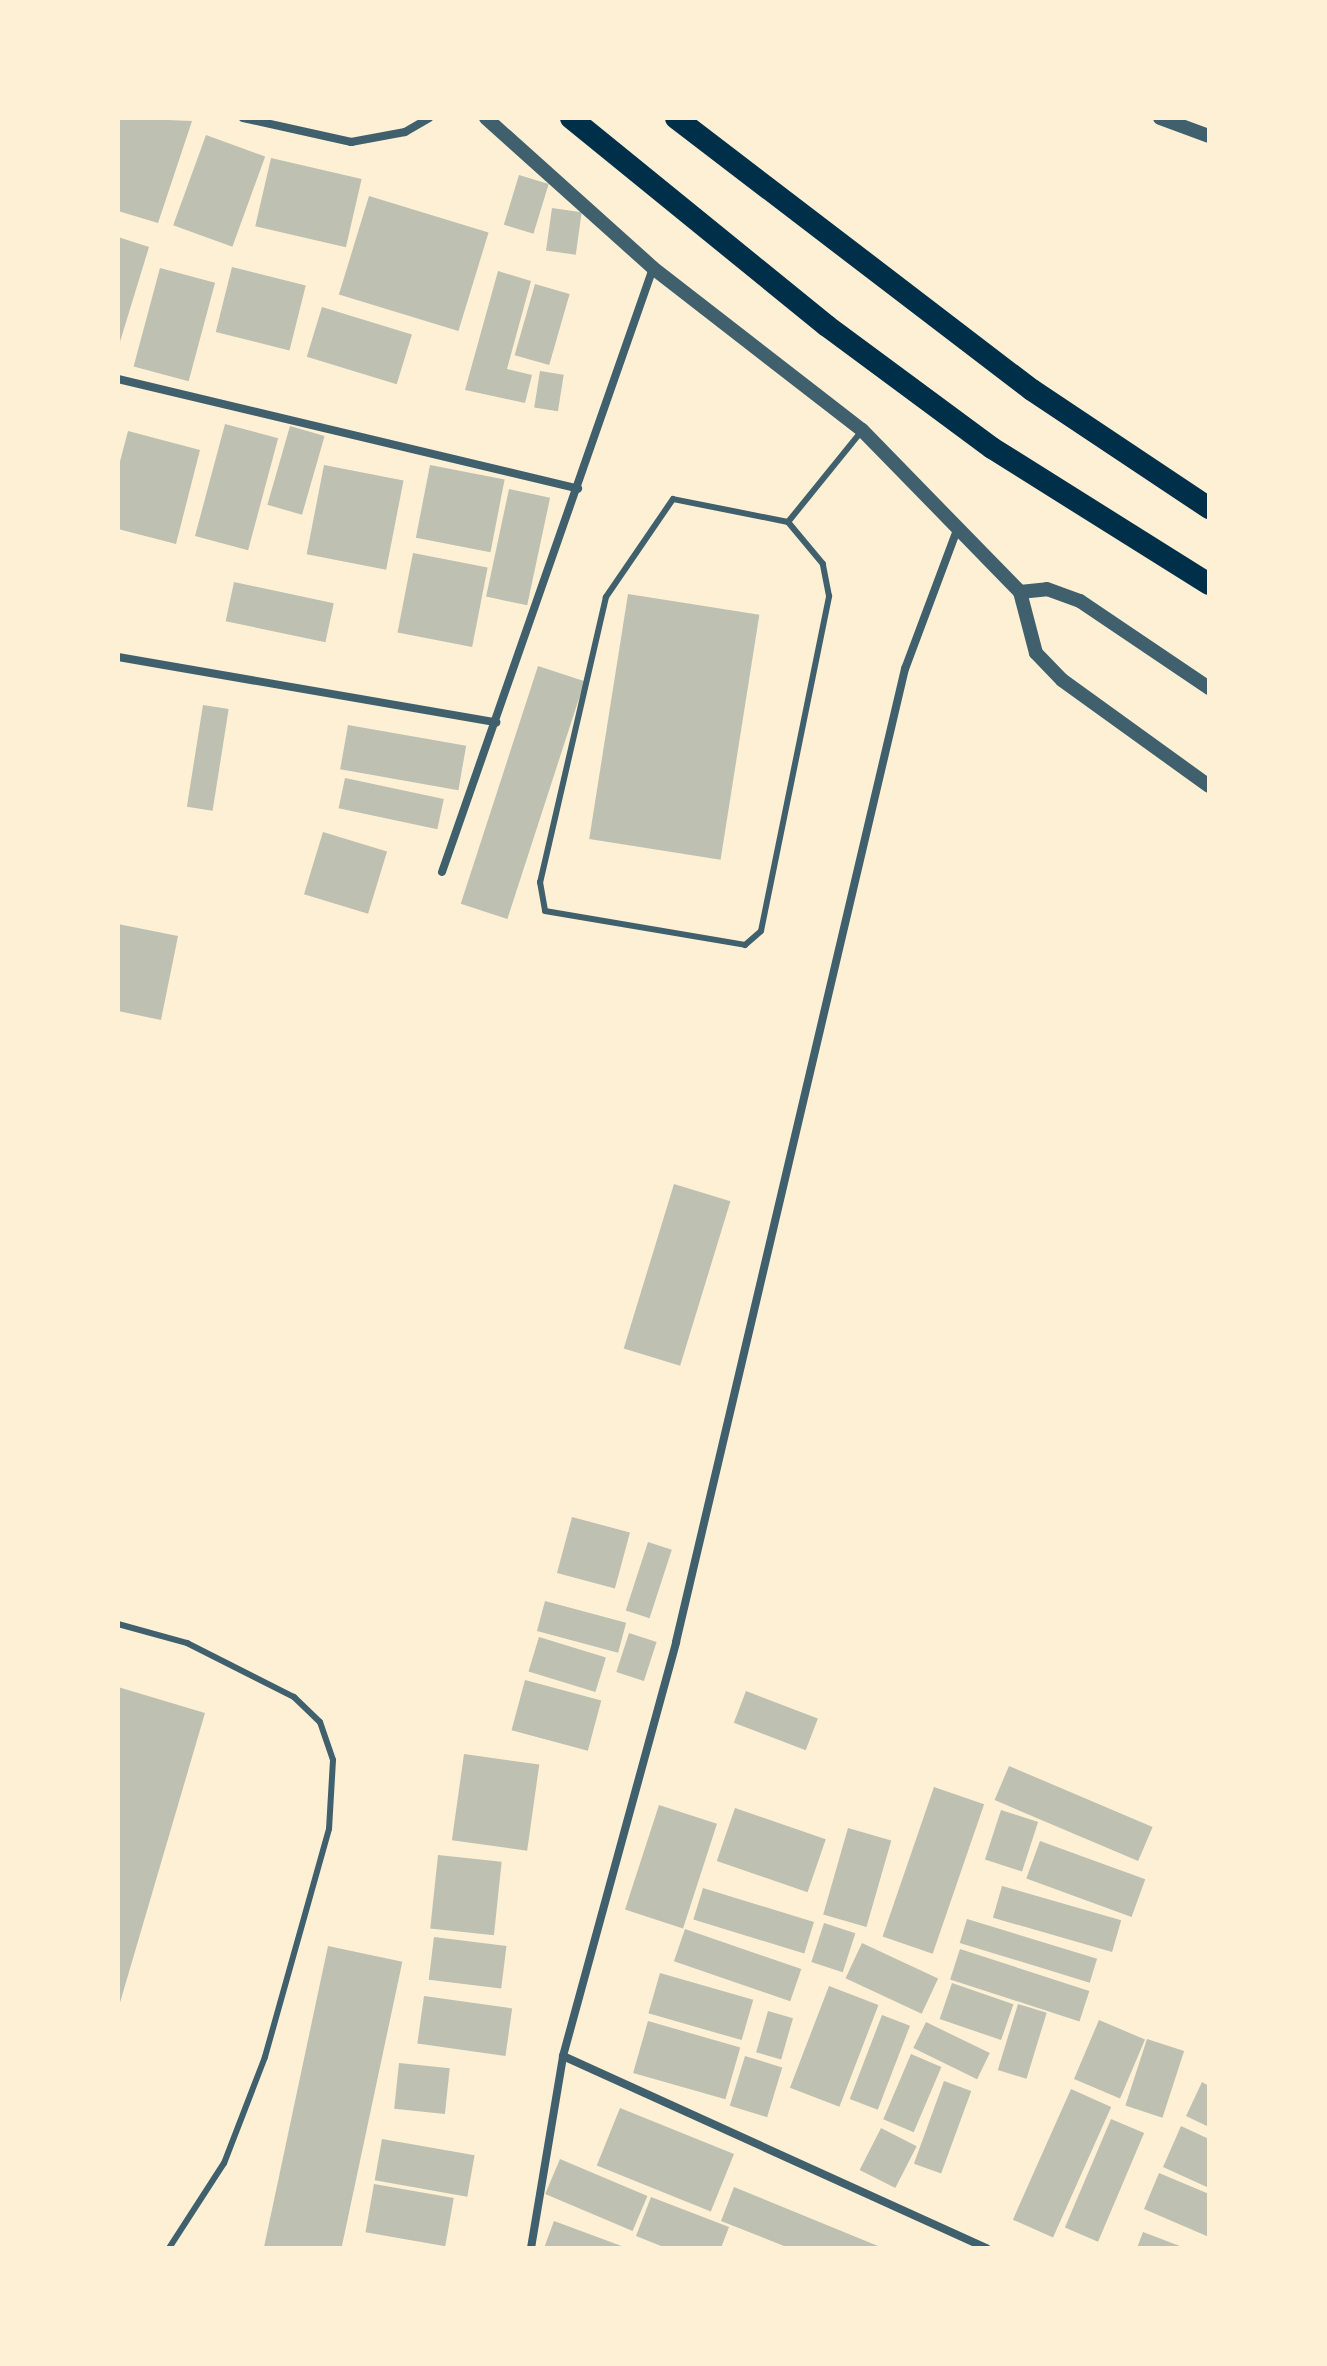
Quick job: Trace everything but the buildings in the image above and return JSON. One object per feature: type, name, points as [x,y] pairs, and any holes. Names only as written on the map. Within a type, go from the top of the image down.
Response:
[{"type":"highway","points":[[571,118],[827,326],[992,448],[1209,584]]},
{"type":"highway","points":[[676,118],[1032,390],[1209,508]]},
{"type":"street","points":[[243,118],[351,142],[390,137],[429,118]]},
{"type":"street","points":[[486,118],[653,268],[862,430],[959,526],[1020,592],[1036,653],[1062,680],[1209,786]]},
{"type":"street","points":[[1160,118],[1209,136]]},
{"type":"street","points":[[442,872],[653,268]]},
{"type":"street","points":[[118,379],[578,489]]},
{"type":"street","points":[[531,2248],[563,2056],[676,1642],[905,669],[959,526]]},
{"type":"street","points":[[1020,592],[1047,589],[1080,601],[1209,688]]},
{"type":"street","points":[[118,657],[496,722]]},
{"type":"street","points":[[563,2056],[986,2248]]},
{"type":"lane","points":[[788,522],[862,430]]},
{"type":"lane","points":[[673,499],[788,522],[823,564],[829,596],[761,931],[745,945],[545,911],[540,882],[606,597],[673,499]]},
{"type":"lane","points":[[118,1624],[187,1643],[294,1697],[320,1722],[333,1760],[329,1829],[265,2057],[224,2163],[169,2248]]}]
